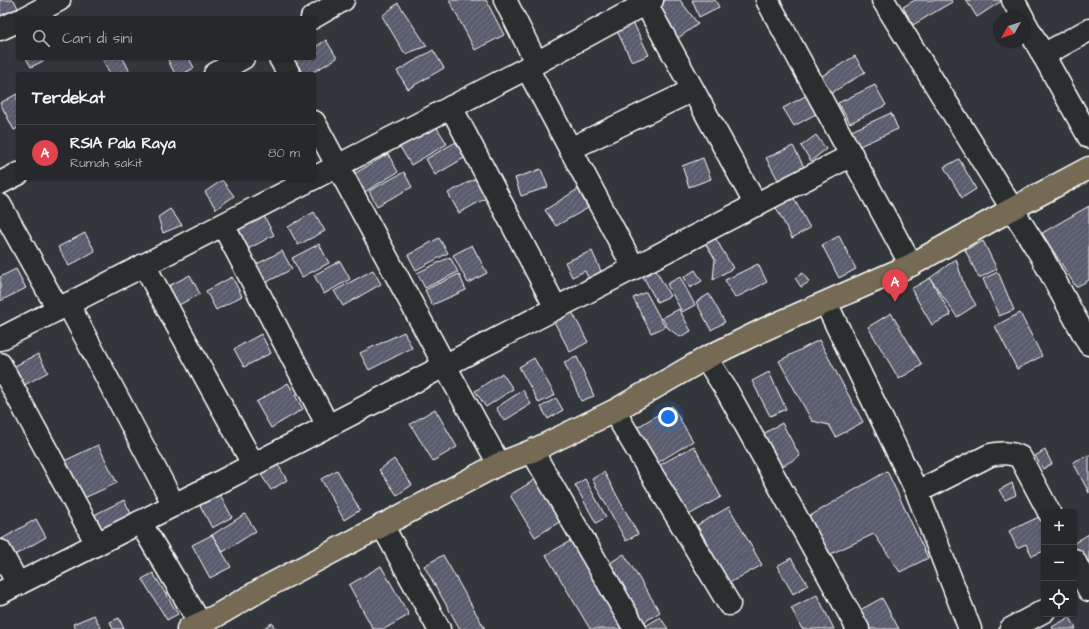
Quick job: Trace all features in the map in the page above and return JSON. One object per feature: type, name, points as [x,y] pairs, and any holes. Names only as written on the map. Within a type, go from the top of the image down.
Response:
[{"type":"main road","points":[[206,624],[264,588],[499,464],[532,451],[614,411],[706,358],[765,329],[826,304],[911,265],[1089,168]]},
{"type":"street","points":[[32,10],[59,0]]},
{"type":"street","points":[[315,16],[343,0]]},
{"type":"street","points":[[505,0],[531,65],[570,149],[634,268]]},
{"type":"street","points":[[766,0],[911,265]]},
{"type":"street","points":[[883,0],[1042,256],[1089,344]]},
{"type":"street","points":[[1013,0],[1020,12]]},
{"type":"street","points":[[316,177],[649,2],[693,90],[756,204]]},
{"type":"street","points":[[0,29],[16,22]]},
{"type":"street","points":[[1029,29],[1089,137]]},
{"type":"street","points":[[1043,55],[1089,30]]},
{"type":"street","points":[[218,72],[239,60]]},
{"type":"street","points":[[281,60],[288,72]]},
{"type":"street","points":[[570,149],[693,90]]},
{"type":"street","points":[[451,107],[556,308]]},
{"type":"street","points":[[316,126],[499,464]]},
{"type":"street","points":[[0,551],[9,589],[214,485],[852,155]]},
{"type":"street","points":[[0,339],[310,180]]},
{"type":"street","points":[[0,205],[63,307],[174,505]]},
{"type":"street","points":[[223,225],[328,426]]},
{"type":"street","points":[[144,265],[253,464]]},
{"type":"street","points":[[826,304],[917,492],[970,629]]},
{"type":"street","points":[[706,358],[727,390],[858,629]]},
{"type":"street","points":[[0,364],[97,544]]},
{"type":"street","points":[[614,411],[729,604]]},
{"type":"street","points":[[532,451],[635,629]]},
{"type":"street","points":[[917,492],[990,455],[1002,452],[1012,453],[1020,457],[1047,509]]},
{"type":"street","points":[[140,522],[206,624]]},
{"type":"street","points":[[382,525],[439,629]]},
{"type":"street","points":[[1077,568],[1085,590]]},
{"type":"street","points":[[1011,629],[1041,613]]},
{"type":"building","points":[[0,0],[14,0],[19,10],[2,18],[0,14]]},
{"type":"building","points":[[449,0],[486,0],[504,35],[475,50]]},
{"type":"building","points":[[666,0],[680,0],[698,24],[678,38],[655,8]]},
{"type":"building","points":[[692,0],[715,0],[719,7],[699,17]]},
{"type":"building","points":[[915,0],[951,0],[952,2],[913,25],[903,7]]},
{"type":"building","points":[[966,0],[1003,0],[977,17]]},
{"type":"building","points":[[398,3],[427,46],[405,54],[382,16]]},
{"type":"building","points":[[631,18],[649,55],[632,62],[615,27]]},
{"type":"building","points":[[326,40],[337,58],[313,72],[297,72],[291,61],[316,60],[316,47]]},
{"type":"building","points":[[433,50],[444,68],[408,89],[397,71]]},
{"type":"building","points":[[855,56],[865,72],[830,94],[820,77]]},
{"type":"building","points":[[27,60],[45,60],[31,67]]},
{"type":"building","points":[[103,60],[124,60],[130,72],[109,72]]},
{"type":"building","points":[[168,60],[190,60],[194,68],[187,72],[174,72]]},
{"type":"building","points":[[875,85],[886,105],[850,123],[838,103]]},
{"type":"building","points":[[813,92],[823,110],[794,126],[783,108]]},
{"type":"building","points":[[16,95],[16,129],[14,130],[0,103]]},
{"type":"building","points":[[891,113],[898,129],[855,148],[847,133]]},
{"type":"building","points":[[436,126],[447,144],[411,165],[400,147]]},
{"type":"building","points":[[816,135],[826,149],[811,161],[801,146]]},
{"type":"building","points":[[463,138],[471,154],[435,175],[426,159]]},
{"type":"building","points":[[793,146],[805,169],[778,180],[766,158]]},
{"type":"building","points":[[388,154],[398,172],[363,193],[352,175]]},
{"type":"building","points":[[703,158],[711,179],[689,187],[682,166]]},
{"type":"building","points":[[959,159],[976,189],[962,198],[944,167]]},
{"type":"building","points":[[541,169],[548,187],[521,196],[515,178]]},
{"type":"building","points":[[404,172],[412,187],[377,206],[369,191]]},
{"type":"building","points":[[480,176],[490,196],[459,213],[448,193]]},
{"type":"building","points":[[222,180],[234,196],[216,209],[205,192]]},
{"type":"building","points":[[578,189],[588,208],[556,226],[545,210]]},
{"type":"building","points":[[791,193],[810,228],[792,238],[773,202]]},
{"type":"building","points":[[1089,206],[1089,280],[1076,287],[1042,233]]},
{"type":"building","points":[[170,209],[182,225],[163,233],[158,217]]},
{"type":"building","points":[[314,212],[325,231],[298,245],[288,227]]},
{"type":"building","points":[[264,216],[274,235],[248,249],[238,230]]},
{"type":"building","points":[[710,229],[733,268],[713,280],[715,259],[700,235]]},
{"type":"building","points":[[85,233],[95,251],[69,266],[58,247]]},
{"type":"building","points":[[839,236],[856,269],[839,278],[822,245]]},
{"type":"building","points":[[439,238],[448,253],[416,270],[408,255]]},
{"type":"building","points":[[983,241],[997,269],[979,278],[965,250]]},
{"type":"building","points":[[319,244],[329,263],[302,277],[292,258]]},
{"type":"building","points":[[472,245],[487,273],[468,283],[453,255]]},
{"type":"building","points":[[282,251],[292,269],[265,283],[255,265]]},
{"type":"building","points":[[592,251],[604,278],[591,284],[585,271],[572,277],[565,262]]},
{"type":"building","points":[[450,257],[458,272],[425,288],[417,273]]},
{"type":"building","points":[[956,259],[964,285],[976,305],[957,317],[930,278]]},
{"type":"building","points":[[340,261],[350,279],[324,294],[314,275]]},
{"type":"building","points":[[652,263],[670,296],[657,302],[639,269]]},
{"type":"building","points":[[758,264],[767,282],[735,298],[725,280]]},
{"type":"building","points":[[16,269],[26,288],[0,301],[0,277]]},
{"type":"building","points":[[373,270],[381,284],[343,306],[334,291]]},
{"type":"building","points":[[695,270],[702,281],[690,288],[684,277]]},
{"type":"building","points":[[998,272],[1014,310],[999,316],[983,279]]},
{"type":"building","points":[[803,273],[809,282],[801,287],[795,278]]},
{"type":"building","points":[[459,274],[466,290],[432,305],[425,290]]},
{"type":"building","points":[[190,275],[200,294],[173,308],[163,289]]},
{"type":"building","points":[[232,277],[242,296],[216,310],[206,291]]},
{"type":"building","points":[[680,277],[695,305],[682,312],[667,284]]},
{"type":"building","points":[[930,278],[951,315],[932,325],[911,289]]},
{"type":"building","points":[[646,292],[665,327],[651,333],[633,298]]},
{"type":"building","points":[[709,294],[725,322],[711,330],[696,302]]},
{"type":"building","points":[[569,306],[588,342],[570,352],[551,316]]},
{"type":"building","points":[[679,309],[691,331],[680,337],[668,328],[662,318]]},
{"type":"building","points":[[891,313],[922,365],[899,379],[868,327]]},
{"type":"building","points":[[1020,313],[1042,356],[1017,369],[995,326]]},
{"type":"building","points":[[404,332],[412,348],[369,370],[360,353]]},
{"type":"building","points":[[261,334],[271,353],[244,367],[234,349]]},
{"type":"building","points":[[819,340],[863,422],[836,437],[829,425],[812,421],[779,361]]},
{"type":"building","points":[[38,354],[48,372],[21,387],[11,368]]},
{"type":"building","points":[[577,357],[594,396],[581,401],[564,362]]},
{"type":"building","points":[[534,358],[555,395],[539,403],[519,367]]},
{"type":"building","points":[[769,372],[786,409],[770,416],[752,381]]},
{"type":"building","points":[[502,373],[513,389],[486,407],[475,391]]},
{"type":"building","points":[[288,383],[303,409],[271,428],[256,402]]},
{"type":"building","points":[[523,390],[531,404],[504,421],[496,408]]},
{"type":"building","points":[[556,398],[563,410],[548,419],[541,407]]},
{"type":"building","points":[[672,406],[693,441],[649,468],[628,433]]},
{"type":"building","points":[[435,409],[457,447],[433,461],[410,424]]},
{"type":"building","points":[[782,423],[800,456],[781,467],[763,434]]},
{"type":"building","points":[[98,445],[117,483],[82,499],[64,461]]},
{"type":"building","points":[[694,446],[721,497],[685,517],[658,466]]},
{"type":"building","points":[[1045,450],[1052,464],[1043,469],[1035,456]]},
{"type":"building","points":[[1089,455],[1089,493],[1073,462]]},
{"type":"building","points":[[394,459],[412,485],[397,495],[379,470]]},
{"type":"building","points":[[277,463],[287,480],[271,490],[260,473]]},
{"type":"building","points":[[337,470],[360,510],[344,520],[321,479]]},
{"type":"building","points":[[887,471],[928,558],[900,572],[874,534],[822,558],[803,520]]},
{"type":"building","points":[[604,472],[638,534],[626,541],[592,479]]},
{"type":"building","points":[[536,479],[561,521],[535,537],[510,495]]},
{"type":"building","points":[[585,479],[606,517],[596,523],[575,485]]},
{"type":"building","points":[[1012,483],[1016,495],[1005,500],[999,490]]},
{"type":"building","points":[[216,487],[232,517],[212,528],[196,498]]},
{"type":"building","points":[[124,500],[134,519],[102,535],[92,516]]},
{"type":"building","points":[[729,507],[762,565],[729,583],[697,525]]},
{"type":"building","points":[[245,514],[256,531],[223,552],[212,535]]},
{"type":"building","points":[[1041,516],[1041,552],[1032,556],[1026,544],[1017,548],[1009,531]]},
{"type":"building","points":[[36,519],[46,537],[10,558],[0,540]]},
{"type":"building","points":[[1089,534],[1089,573],[1077,551],[1077,541]]},
{"type":"building","points":[[212,535],[231,567],[210,578],[192,545]]},
{"type":"building","points":[[572,540],[623,629],[590,629],[546,555]]},
{"type":"building","points":[[624,554],[660,612],[638,626],[602,568]]},
{"type":"building","points":[[443,555],[485,629],[460,629],[424,566]]},
{"type":"building","points":[[791,558],[808,585],[793,594],[777,566]]},
{"type":"building","points":[[381,566],[409,615],[384,629],[373,629],[349,585]]},
{"type":"building","points":[[153,573],[178,614],[167,620],[142,579]]},
{"type":"building","points":[[817,595],[834,629],[802,629],[791,608]]},
{"type":"building","points":[[882,598],[899,629],[870,629],[860,610]]},
{"type":"building","points":[[94,615],[101,629],[76,629],[73,624]]},
{"type":"building","points":[[660,617],[668,629],[641,629]]},
{"type":"building","points":[[1070,617],[1076,629],[1053,629],[1052,627]]},
{"type":"building","points":[[119,618],[124,629],[113,629],[110,622]]},
{"type":"building","points":[[272,623],[275,629],[262,629]]},
{"type":"place","name":"RSIA Pala Raya","points":[[895,302]]}]
